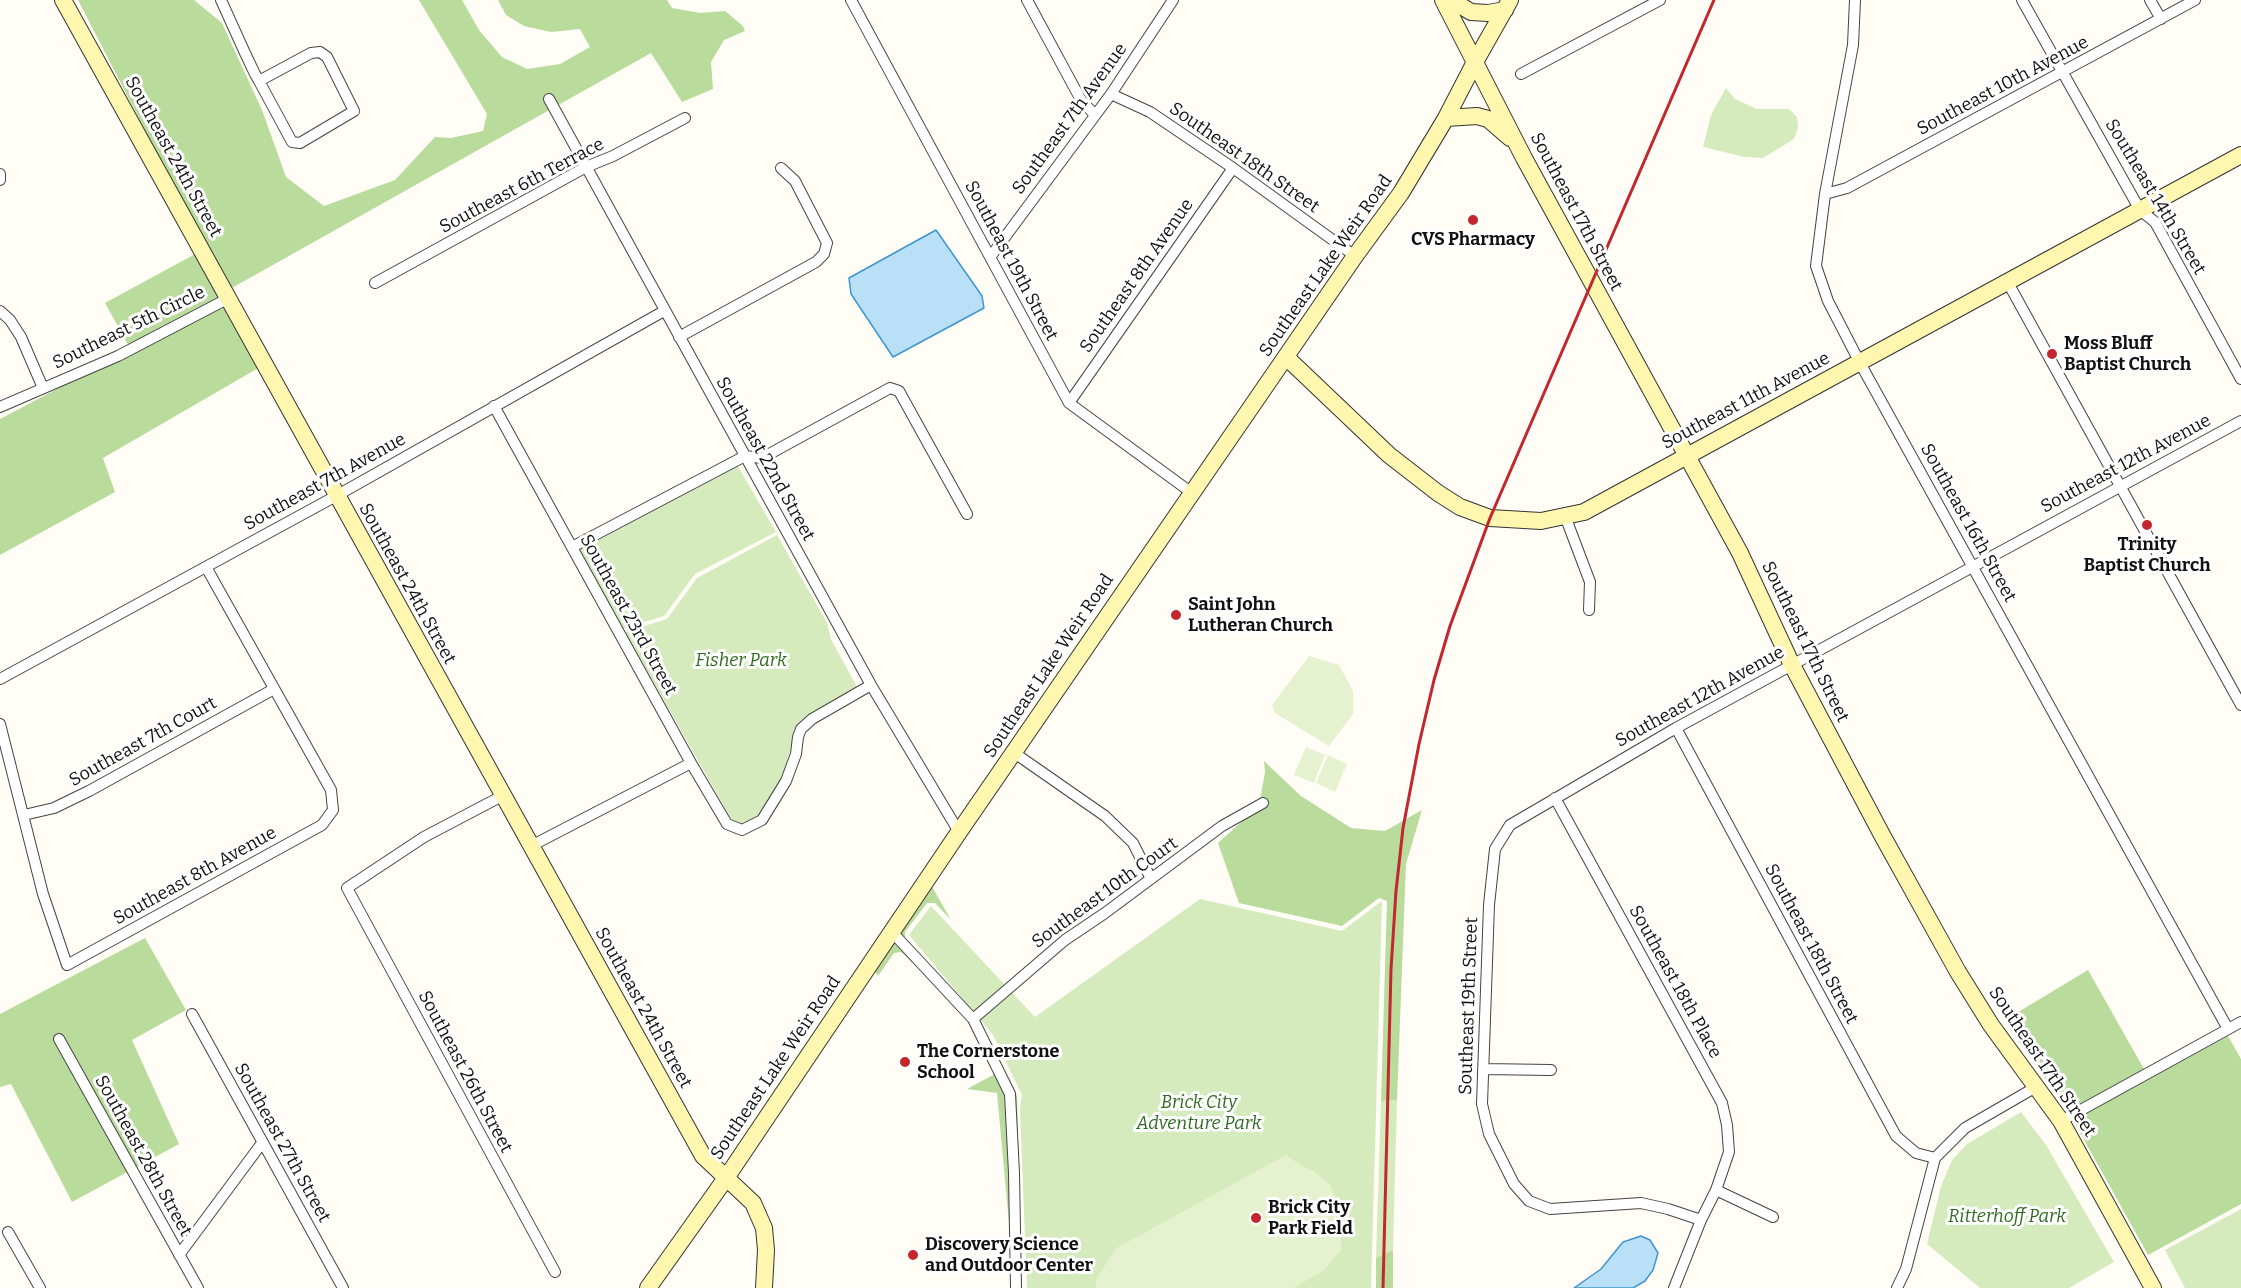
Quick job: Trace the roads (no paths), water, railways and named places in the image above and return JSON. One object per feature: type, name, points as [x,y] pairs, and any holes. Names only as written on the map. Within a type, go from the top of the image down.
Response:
[{"type":"main road","name":"Southeast 24th Street","points":[[63,0],[703,1156],[753,1203],[764,1228],[766,1250],[764,1288]]},
{"type":"main road","name":"Southeast 17th Street","points":[[1443,0],[1519,149],[1740,553],[1792,665],[1958,972],[1991,1025],[2061,1121],[2153,1288]]},
{"type":"main road","points":[[1451,0],[1471,12],[1488,13],[1508,5]]},
{"type":"main road","name":"Southeast Lake Weir Road","points":[[648,1288],[726,1178],[1013,752],[1354,256],[1401,193],[1446,118],[1508,5]]},
{"type":"main road","points":[[1446,118],[1477,116],[1488,119],[1519,149]]},
{"type":"main road","name":"Southeast 11th Avenue","points":[[1286,357],[1389,455],[1438,493],[1460,507],[1490,518],[1541,522],[1584,512],[2241,155]]},
{"type":"street","points":[[221,0],[259,81],[292,142],[296,144],[354,111],[327,57],[320,52],[311,53],[259,81]]},
{"type":"street","name":"Southeast 19th Street","points":[[851,0],[991,256],[1068,403],[1192,493]]},
{"type":"street","points":[[1027,0],[1081,100],[1095,115]]},
{"type":"street","name":"Southeast 7th Avenue","points":[[991,256],[1111,94],[1173,0]]},
{"type":"street","points":[[1521,74],[1660,0]]},
{"type":"street","name":"Southeast 16th Street","points":[[1855,0],[1853,45],[1825,194],[1816,266],[1828,301],[1860,363],[2228,1029]]},
{"type":"street","name":"Southeast 14th Street","points":[[2022,0],[2140,210],[2155,222],[2241,379]]},
{"type":"street","points":[[2150,0],[2161,19]]},
{"type":"street","name":"Southeast 10th Avenue","points":[[1825,194],[1847,188],[2195,0]]},
{"type":"street","name":"Southeast 18th Street","points":[[1111,94],[1150,112],[1233,168],[1354,256]]},
{"type":"street","name":"Southeast 22nd Street","points":[[549,99],[871,685],[959,832]]},
{"type":"street","name":"Southeast 6th Terrace","points":[[375,284],[586,167],[613,156],[685,118]]},
{"type":"street","points":[[679,337],[816,262],[824,254],[827,243],[795,181],[781,168]]},
{"type":"street","name":"Southeast 8th Avenue","points":[[1068,403],[1233,168]]},
{"type":"street","points":[[0,174],[0,180]]},
{"type":"street","points":[[2007,281],[2241,705]]},
{"type":"street","name":"Southeast 5th Circle","points":[[0,406],[118,356],[229,298]]},
{"type":"street","name":"Southeast 5th Circle","points":[[0,311],[10,320],[21,337],[44,388]]},
{"type":"street","name":"Southeast 7th Avenue","points":[[0,679],[336,496],[664,311]]},
{"type":"street","points":[[572,547],[745,456],[762,458],[890,388],[899,391],[967,514]]},
{"type":"street","name":"Southeast 23rd Street","points":[[494,406],[727,824],[742,830],[762,820],[786,781],[796,754],[801,729],[812,719],[871,685]]},
{"type":"street","name":"Southeast 12th Avenue","points":[[1555,798],[1676,728],[2241,421]]},
{"type":"street","points":[[1565,516],[1590,582],[1589,610]]},
{"type":"street","points":[[206,567],[274,689]]},
{"type":"street","name":"Southeast 8th Avenue","points":[[24,815],[43,894],[67,965],[322,825],[333,810],[331,790],[274,689]]},
{"type":"street","name":"Southeast 7th Court","points":[[24,815],[54,808],[89,791],[274,689]]},
{"type":"street","points":[[0,724],[24,815]]},
{"type":"street","name":"Southeast 18th Street","points":[[1676,728],[1896,1136],[1916,1153],[1935,1158]]},
{"type":"street","points":[[1013,752],[1105,816],[1133,843],[1151,879]]},
{"type":"street","points":[[531,846],[691,763]]},
{"type":"street","name":"Southeast 26th Street","points":[[502,796],[424,837],[346,888],[555,1272]]},
{"type":"street","name":"Southeast 19th Street","points":[[1555,798],[1510,825],[1495,849],[1489,905],[1482,1104],[1489,1134],[1514,1184],[1529,1201],[1550,1209],[1641,1203],[1701,1220]]},
{"type":"street","name":"Southeast 18th Place","points":[[1555,798],[1722,1103],[1727,1125],[1729,1152],[1716,1190],[1701,1220],[1674,1288]]},
{"type":"street","name":"Southeast 10th Court","points":[[973,1019],[1065,940],[1222,826],[1263,803]]},
{"type":"street","points":[[892,932],[973,1019],[1010,1094],[1016,1288]]},
{"type":"street","name":"Southeast 27th Street","points":[[192,1014],[343,1288]]},
{"type":"street","points":[[2061,1121],[2241,1022]]},
{"type":"street","name":"Southeast 28th Street","points":[[59,1039],[198,1288]]},
{"type":"street","points":[[1483,1070],[1551,1070]]},
{"type":"street","points":[[1897,1288],[1906,1269],[1935,1158],[1965,1128],[2036,1087]]},
{"type":"street","points":[[179,1255],[262,1143]]},
{"type":"street","points":[[1716,1190],[1773,1217]]},
{"type":"street","points":[[8,1232],[40,1288]]},
{"type":"water","points":[[936,230],[982,296],[984,308],[893,357],[851,294],[849,278]]},
{"type":"water","points":[[1641,1236],[1650,1240],[1658,1253],[1653,1270],[1645,1281],[1633,1288],[1574,1288],[1601,1269],[1623,1242]]},
{"type":"railway","points":[[1383,1288],[1391,969],[1396,891],[1403,828],[1434,680],[1450,626],[1490,518],[1714,0]]},
{"type":"place","name":"CVS Pharmacy","points":[[1473,220]]},
{"type":"place","name":"Moss Bluff Baptist Church","points":[[2052,354]]},
{"type":"place","name":"Trinity Baptist Church","points":[[2147,525]]},
{"type":"place","name":"Saint John Lutheran Church","points":[[1176,615]]},
{"type":"place","name":"The Cornerstone School","points":[[905,1062]]},
{"type":"place","name":"Brick City Park Field","points":[[1256,1218]]},
{"type":"place","name":"Discovery Science and Outdoor Center","points":[[913,1255]]},
{"type":"park label","name":"Fisher Park","points":[[741,661]]},
{"type":"park label","name":"Brick City Adventure Park","points":[[1199,1113]]},
{"type":"park label","name":"Ritterhoff Park","points":[[2007,1217]]}]
